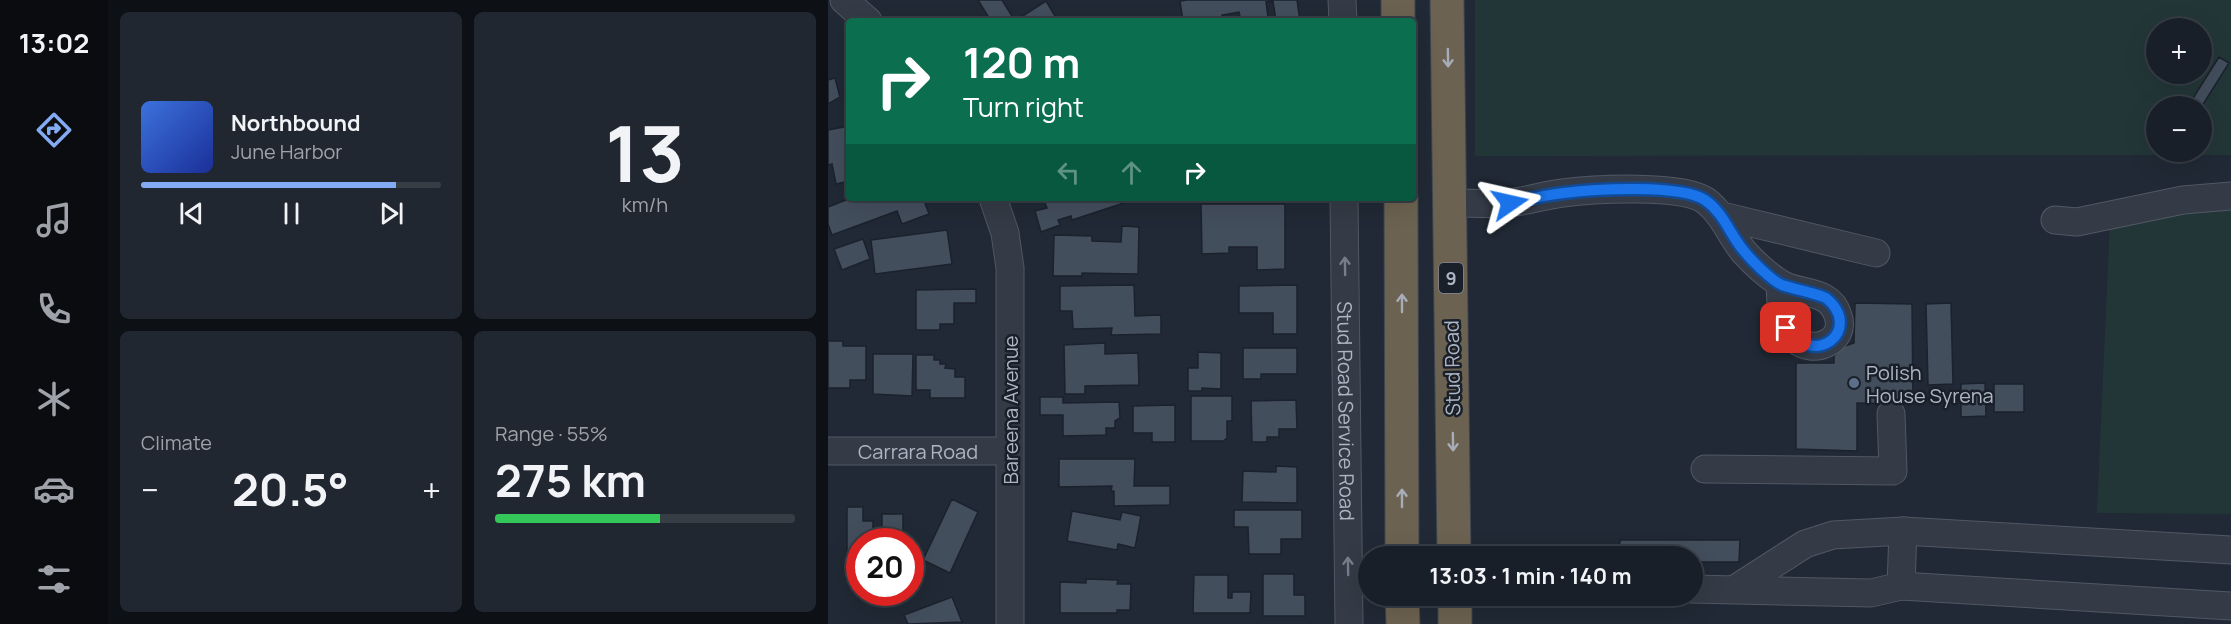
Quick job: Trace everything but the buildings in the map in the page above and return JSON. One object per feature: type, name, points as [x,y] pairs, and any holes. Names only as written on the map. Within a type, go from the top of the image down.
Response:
[{"type":"highway","points":[[1398,0],[1398,18]]},
{"type":"highway","name":"Stud Road","points":[[1448,0],[1454,546]]},
{"type":"highway","points":[[1402,546],[1402,202],[1450,203]]},
{"type":"highway","points":[[1402,606],[1402,624]]},
{"type":"highway","points":[[1455,606],[1455,624]]},
{"type":"street","points":[[844,0],[865,18]]},
{"type":"street","points":[[1342,0],[1343,18]]},
{"type":"street","points":[[1450,203],[1510,203],[1583,191],[1668,191],[1693,194],[1704,200],[1722,216],[1743,251],[1780,284]]},
{"type":"street","points":[[2055,220],[2077,222],[2183,201],[2231,196]]},
{"type":"street","name":"Bareena Avenue","points":[[994,201],[1005,233],[1010,268],[1010,624]]},
{"type":"street","name":"Stud Road Service Road","points":[[1344,201],[1348,624]]},
{"type":"street","points":[[1722,216],[1876,253]]},
{"type":"street","points":[[1705,469],[1893,471],[1891,414]]},
{"type":"street","name":"Carrara Road","points":[[828,451],[1009,451]]},
{"type":"street","points":[[1734,589],[1805,544],[1833,535],[1903,531],[2231,550]]},
{"type":"street","points":[[1900,586],[1903,531]]},
{"type":"street","points":[[1703,589],[1871,593],[1900,586],[2231,606]]},
{"type":"shaded area","points":[[1475,0],[2231,0],[2231,155],[2212,155],[2212,96],[2146,96],[2146,155],[1475,156]]},
{"type":"shaded area","points":[[2231,204],[2231,514],[2097,513],[2110,220]]},
{"type":"place","name":"Polish House Syrena","points":[[1854,383]]},
{"type":"route","points":[[1510,203],[1583,191],[1668,191],[1693,194],[1704,200],[1722,216],[1743,251],[1780,284],[1814,293],[1832,303],[1840,324],[1835,338],[1820,346],[1799,343],[1786,328]]}]
